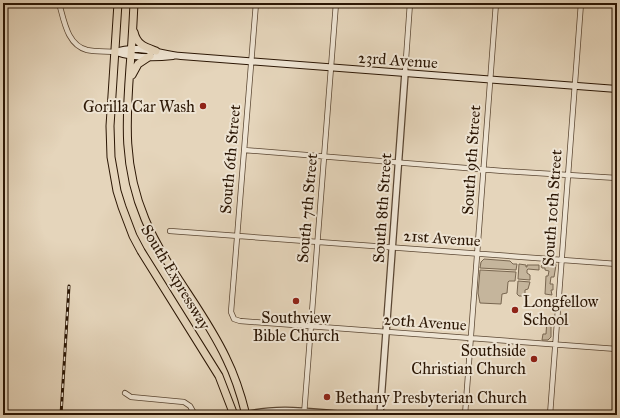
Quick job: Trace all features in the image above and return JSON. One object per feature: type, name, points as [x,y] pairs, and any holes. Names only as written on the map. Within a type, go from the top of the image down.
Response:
[{"type":"main road","name":"South Expressway","points":[[118,3],[110,142],[113,172],[122,207],[133,236],[141,251],[219,376],[234,415]]},
{"type":"main road","name":"South Expressway","points":[[134,3],[126,131],[130,172],[140,207],[160,250],[226,356],[239,388],[246,415]]},
{"type":"main road","points":[[133,24],[139,44],[156,51]]},
{"type":"main road","name":"23rd Avenue","points":[[116,52],[156,51],[177,56]]},
{"type":"main road","name":"23rd Avenue","points":[[131,52],[163,57],[177,56],[617,89]]},
{"type":"main road","points":[[128,87],[135,67],[150,56]]},
{"type":"street","name":"23rd Avenue","points":[[58,3],[68,33],[76,45],[90,50],[116,52]]},
{"type":"street","name":"South 6th Street","points":[[233,318],[231,312],[256,3]]},
{"type":"street","name":"South 7th Street","points":[[304,413],[336,3]]},
{"type":"street","name":"South 8th Street","points":[[380,415],[410,3]]},
{"type":"street","name":"South 9th Street","points":[[465,415],[496,3]]},
{"type":"street","name":"South 10th Street","points":[[550,415],[581,3]]},
{"type":"street","points":[[604,3],[617,4]]},
{"type":"street","points":[[244,150],[617,178]]},
{"type":"street","name":"21st Avenue","points":[[170,231],[617,264]]},
{"type":"street","name":"20th Avenue","points":[[233,318],[240,321],[311,327],[617,349]]},
{"type":"street","points":[[125,393],[131,397],[184,402],[190,406],[195,415]]},
{"type":"street","points":[[246,415],[276,410],[351,415]]},
{"type":"shaded area","points":[[484,259],[510,261],[513,264],[517,264],[516,270],[480,268],[481,262]]},
{"type":"shaded area","points":[[545,263],[555,263],[556,265],[554,277],[551,277],[550,284],[553,284],[553,290],[551,290],[552,295],[545,294],[546,276],[548,276],[549,271],[545,270],[545,268],[542,268],[541,266]]},
{"type":"shaded area","points":[[519,264],[526,265],[526,267],[527,265],[539,265],[539,270],[527,270],[527,273],[530,275],[530,280],[518,279]]},
{"type":"shaded area","points":[[480,270],[516,272],[515,281],[508,282],[507,293],[502,294],[501,304],[480,303],[478,293]]},
{"type":"shaded area","points":[[518,281],[530,282],[528,289],[525,290],[526,296],[519,296],[517,294]]},
{"type":"shaded area","points":[[547,318],[551,318],[551,337],[548,340],[542,340],[543,334],[546,334]]},
{"type":"railway","points":[[61,415],[69,286]]},
{"type":"place","name":"Gorilla Car Wash","points":[[203,106]]},
{"type":"place","name":"Southview Bible Church","points":[[296,301]]},
{"type":"place","name":"Longfellow School","points":[[515,310]]},
{"type":"place","name":"Southside Christian Church","points":[[534,359]]},
{"type":"place","name":"Bethany Presbyterian Church","points":[[327,397]]}]
